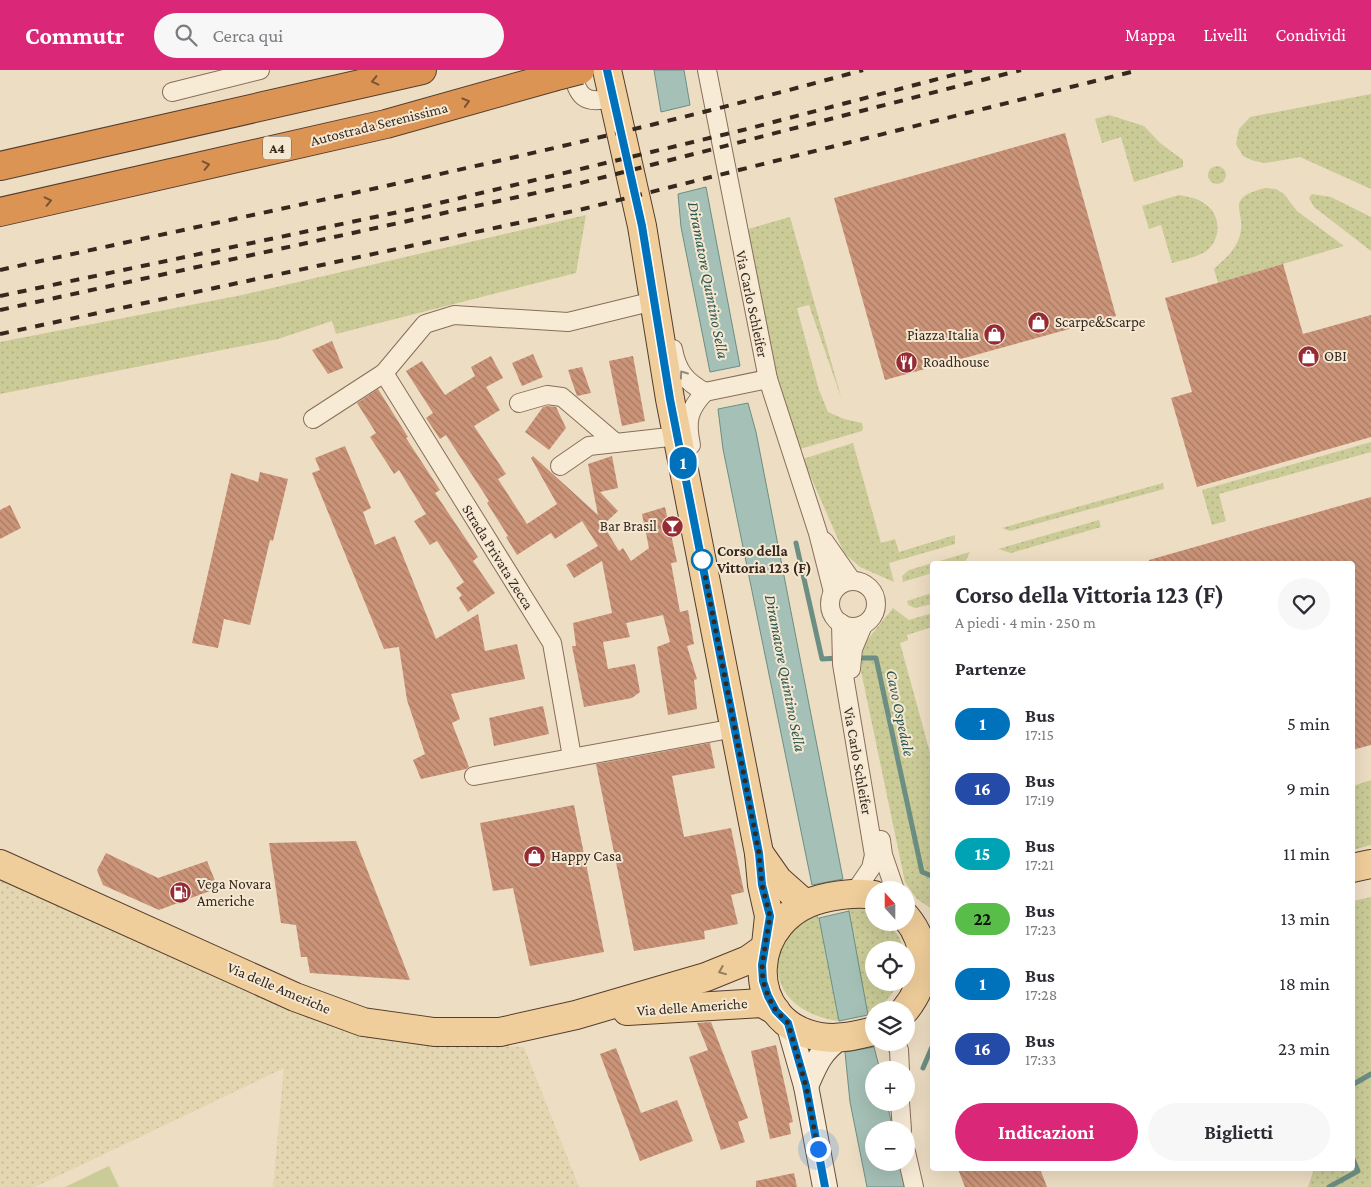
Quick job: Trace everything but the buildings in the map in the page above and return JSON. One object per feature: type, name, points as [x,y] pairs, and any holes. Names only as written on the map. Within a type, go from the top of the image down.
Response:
[{"type":"highway","points":[[0,166],[422,70]]},
{"type":"highway","name":"Autostrada Serenissima","points":[[0,212],[386,124],[580,70]]},
{"type":"highway","points":[[32,143],[154,132]]},
{"type":"main road","points":[[607,70],[611,98],[642,226],[654,307],[688,491],[759,853],[762,885],[770,916],[762,965],[763,981],[768,996],[782,1017],[806,1086],[825,1187]]},
{"type":"main road","points":[[759,853],[778,880],[809,902]]},
{"type":"main road","name":"Via delle Americhe","points":[[0,864],[295,997],[363,1022],[434,1032],[500,1032],[576,1015],[706,977],[748,960],[765,947]]},
{"type":"main road","points":[[1355,867],[1371,864]]},
{"type":"main road","points":[[765,947],[775,928],[788,914],[809,902],[858,894]]},
{"type":"main road","points":[[913,1001],[926,981],[924,956],[916,921]]},
{"type":"main road","name":"Via delle Americhe","points":[[576,1015],[762,1003],[812,1035],[839,1038],[865,1036]]},
{"type":"main road","points":[[806,1086],[817,1060],[825,1049],[839,1038]]},
{"type":"street","points":[[172,92],[260,70]]},
{"type":"street","name":"Via Carlo Schleifer","points":[[707,70],[760,381],[818,533]]},
{"type":"street","points":[[563,74],[584,98],[597,101],[611,98]]},
{"type":"street","points":[[313,419],[384,374],[424,324],[454,315],[568,322],[654,307],[670,335],[675,361],[680,373],[691,384],[705,392],[760,381]]},
{"type":"street","name":"Strada Privata Zecca","points":[[384,374],[552,643],[572,757]]},
{"type":"street","points":[[688,491],[694,478],[696,464],[688,429],[690,412],[705,392]]},
{"type":"street","points":[[520,404],[547,395],[562,397],[616,443]]},
{"type":"street","points":[[560,466],[589,446],[678,436]]},
{"type":"street","points":[[818,533],[852,581]]},
{"type":"street","points":[[818,533],[834,592]]},
{"type":"street","points":[[847,658],[864,625],[876,611],[875,596],[866,585],[852,581],[838,586],[830,606],[835,618],[841,623],[852,627],[864,625]]},
{"type":"street","name":"Via Carlo Schleifer","points":[[841,623],[883,854],[892,881]]},
{"type":"street","name":"Via Carlo Schleifer","points":[[847,658],[874,855],[871,868],[858,894]]},
{"type":"street","points":[[474,776],[734,728]]},
{"type":"street","points":[[910,1171],[914,1187]]},
{"type":"shaded area","points":[[0,878],[419,1043],[524,1047],[579,1187],[273,1187],[284,1068],[35,1187],[0,1187]]},
{"type":"green space","points":[[1371,94],[1371,189],[1300,157],[1265,163],[1254,161],[1243,156],[1236,144],[1239,129],[1250,117]]},
{"type":"green space","points":[[1109,115],[1144,126],[1160,143],[1183,160],[1183,167],[1134,182],[1121,137],[1102,143],[1095,119]]},
{"type":"green space","points":[[1217,166],[1223,169],[1226,175],[1223,181],[1217,184],[1211,181],[1208,175],[1211,169]]},
{"type":"green space","points":[[1265,188],[1276,189],[1284,194],[1297,211],[1344,246],[1218,283],[1214,269],[1226,258],[1240,235],[1240,201],[1252,192]]},
{"type":"green space","points":[[1312,194],[1331,197],[1371,217],[1371,251],[1314,207],[1309,198]]},
{"type":"green space","points":[[1179,195],[1199,200],[1211,209],[1215,215],[1217,229],[1216,236],[1209,249],[1192,258],[1172,263],[1161,225],[1149,229],[1142,206]]},
{"type":"green space","points":[[586,215],[576,273],[336,334],[332,321],[278,339],[0,394],[0,342],[242,295]]},
{"type":"green space","points":[[790,217],[842,400],[809,305],[797,308],[819,390],[828,412],[844,419],[862,423],[863,428],[862,431],[800,449],[776,371],[748,229]]},
{"type":"green space","points":[[1371,442],[1371,452],[1219,494],[1226,521],[1212,525],[1202,490]]},
{"type":"green space","points":[[853,443],[881,543],[895,539],[899,552],[955,535],[955,544],[889,563],[894,582],[860,567],[844,553],[803,459]]},
{"type":"green space","points":[[1163,483],[1164,489],[1010,531],[1002,528]]},
{"type":"green space","points":[[1099,520],[1101,527],[1011,553],[998,549]]},
{"type":"green space","points":[[970,552],[966,561],[940,561]]},
{"type":"green space","points":[[930,564],[930,574],[903,582],[902,576],[909,570]]},
{"type":"green space","points":[[930,594],[930,604],[915,608],[908,605],[907,601]]},
{"type":"green space","points":[[893,608],[909,620],[930,614],[930,628],[907,635],[908,640],[900,643],[930,753],[930,908],[915,896],[915,881],[905,881],[861,671],[864,644]]},
{"type":"green space","points":[[1371,780],[1371,845],[1355,849],[1355,785]]},
{"type":"green space","points":[[1371,897],[1371,1187],[1308,1187],[1313,1171],[1355,1171],[1355,901]]},
{"type":"green space","points":[[847,904],[865,909],[865,931],[895,931],[901,941],[865,941],[865,991],[894,991],[886,1001],[865,1001]]},
{"type":"green space","points":[[815,911],[819,918],[839,1021],[824,1018],[799,1006],[782,987],[779,975],[778,961],[788,930],[795,923]]},
{"type":"green space","points":[[109,1166],[119,1187],[65,1187]]},
{"type":"water","points":[[654,70],[684,70],[690,105],[661,112]]},
{"type":"water","name":"Diramatore Quintino Sella","points":[[706,187],[740,366],[710,372],[681,227],[678,194]]},
{"type":"water","name":"Diramatore Quintino Sella","points":[[748,403],[756,432],[843,879],[812,885],[723,449],[718,409]]},
{"type":"water","points":[[849,911],[865,1001],[865,1016],[839,1021],[819,918]]},
{"type":"water","points":[[865,1049],[865,1051],[875,1051],[878,1061],[865,1061],[865,1111],[889,1111],[891,1121],[865,1121],[865,1171],[902,1171],[905,1187],[867,1187],[850,1102],[845,1052]]},
{"type":"waterway","name":"Cavo Ospedale","points":[[796,543],[822,659],[838,658]]},
{"type":"waterway","name":"Cavo Ospedale","points":[[856,658],[876,658],[922,872],[930,875]]},
{"type":"waterway","points":[[923,1068],[930,1052]]},
{"type":"waterway","points":[[1355,1083],[1371,1074]]},
{"type":"waterway","name":"Cavo Ospedale","points":[[1329,1187],[1358,1171],[1355,1164]]},
{"type":"railway","points":[[0,270],[541,151],[756,99],[863,70]]},
{"type":"railway","points":[[0,296],[427,206],[747,129],[972,70]]},
{"type":"railway","points":[[0,310],[577,184],[1021,70]]},
{"type":"railway","points":[[0,334],[583,209],[1139,70]]},
{"type":"bus line","name":"1","points":[[607,70],[611,98],[642,226],[670,399],[759,853],[762,885],[770,916],[762,965],[763,981],[776,1011],[788,1023],[806,1086],[825,1187]]},
{"type":"place","name":"Scarpe&Scarpe","points":[[1039,322]]},
{"type":"place","name":"Piazza Italia","points":[[995,335]]},
{"type":"place","name":"OBI","points":[[1308,356]]},
{"type":"place","name":"Roadhouse","points":[[907,362]]},
{"type":"place","name":"Bar Brasil","points":[[673,526]]},
{"type":"place","name":"Corso della Vittoria 123 (F)","points":[[702,560]]},
{"type":"place","name":"Happy Casa","points":[[535,856]]},
{"type":"place","name":"Vega Novara Americhe","points":[[181,893]]},
{"type":"route","points":[[702,560],[759,853],[762,885],[770,916],[762,965],[763,981],[776,1011],[788,1023],[806,1086],[818,1149]]}]
